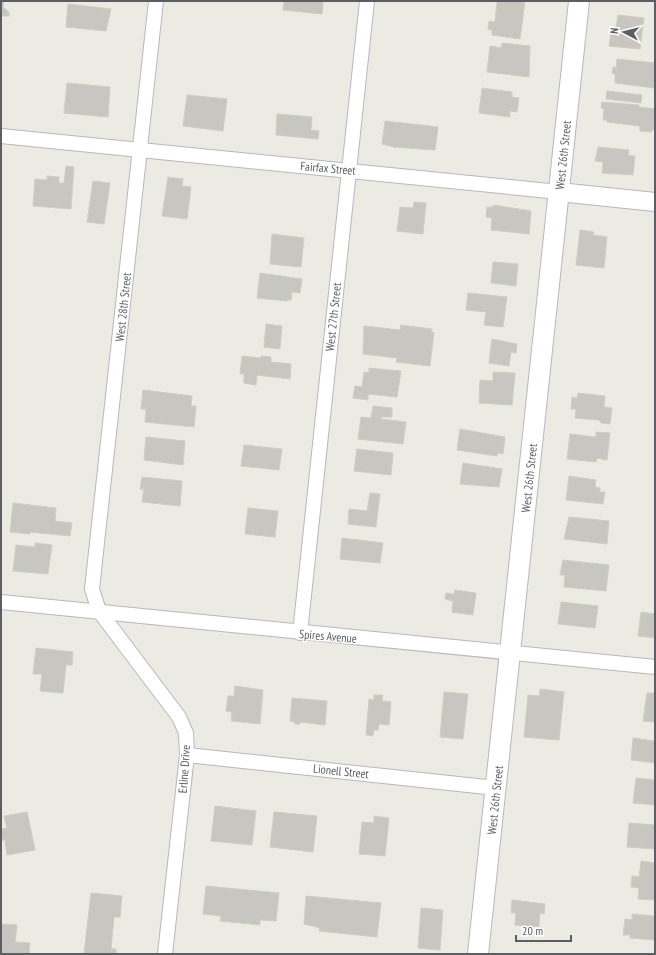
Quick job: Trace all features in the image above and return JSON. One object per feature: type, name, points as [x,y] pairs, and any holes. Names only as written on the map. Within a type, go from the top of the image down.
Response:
[{"type":"main road","name":"West 26th Street","points":[[478,954],[579,1]]},
{"type":"street","name":"West 28th Street","points":[[99,611],[92,589],[156,1]]},
{"type":"street","name":"West 27th Street","points":[[300,633],[367,1]]},
{"type":"street","name":"Fairfax Street","points":[[1,136],[655,202]]},
{"type":"street","name":"Spires Avenue","points":[[1,602],[300,633],[655,667]]},
{"type":"street","name":"Erline Drive","points":[[99,611],[179,717],[186,733],[187,755],[165,954]]},
{"type":"street","name":"Lionell Street","points":[[187,755],[496,788]]},
{"type":"building","points":[[1,1],[4,1],[3,7],[9,12],[9,16],[1,16]]},
{"type":"building","points":[[284,1],[323,1],[322,14],[283,10]]},
{"type":"building","points":[[497,1],[525,1],[520,39],[492,35],[492,30],[488,29],[489,21],[495,22]]},
{"type":"building","points":[[68,4],[111,9],[106,31],[66,27]]},
{"type":"building","points":[[618,15],[644,18],[640,49],[609,46],[611,33],[615,34]]},
{"type":"building","points":[[502,43],[530,46],[529,77],[487,72],[490,46],[501,48]]},
{"type":"building","points":[[617,59],[655,63],[654,88],[615,83],[615,74],[612,73],[613,67],[616,68]]},
{"type":"building","points":[[67,83],[110,87],[108,117],[64,113]]},
{"type":"building","points":[[482,88],[512,92],[512,97],[519,98],[517,112],[510,111],[510,117],[479,113]]},
{"type":"building","points":[[607,91],[642,95],[641,103],[606,99]]},
{"type":"building","points":[[187,95],[227,99],[223,131],[183,126]]},
{"type":"building","points":[[602,102],[639,105],[639,107],[655,109],[654,129],[651,132],[640,131],[640,126],[607,122],[607,120],[603,120],[604,109],[601,108]]},
{"type":"building","points":[[277,114],[312,117],[311,130],[319,131],[318,139],[276,135]]},
{"type":"building","points":[[385,121],[438,127],[435,150],[394,147],[382,144]]},
{"type":"building","points":[[598,147],[629,150],[628,155],[635,156],[633,175],[602,173],[603,162],[595,161]]},
{"type":"building","points":[[66,166],[74,167],[71,209],[33,206],[35,179],[47,180],[47,176],[59,177],[59,183],[64,183]]},
{"type":"building","points":[[168,177],[183,179],[182,186],[191,187],[187,219],[162,216]]},
{"type":"building","points":[[93,181],[110,183],[104,224],[87,222]]},
{"type":"building","points":[[414,202],[426,203],[423,234],[397,231],[400,207],[413,208]]},
{"type":"building","points":[[493,205],[531,211],[529,234],[491,230],[492,218],[486,217],[487,207],[493,207]]},
{"type":"building","points":[[580,230],[594,232],[593,235],[607,237],[604,268],[576,265]]},
{"type":"building","points":[[272,234],[304,238],[301,267],[270,264]]},
{"type":"building","points":[[493,262],[518,264],[516,286],[491,283]]},
{"type":"building","points":[[260,273],[302,279],[300,293],[292,292],[291,300],[287,301],[257,298]]},
{"type":"building","points":[[468,293],[507,297],[503,327],[484,325],[486,312],[466,310]]},
{"type":"building","points":[[266,324],[282,326],[280,349],[264,347]]},
{"type":"building","points":[[401,325],[432,329],[431,332],[434,332],[430,366],[396,362],[397,358],[363,354],[364,326],[400,330]]},
{"type":"building","points":[[492,339],[517,344],[516,353],[511,352],[509,366],[489,363]]},
{"type":"building","points":[[242,356],[261,358],[261,356],[271,357],[271,362],[291,364],[290,379],[257,375],[256,385],[244,383],[244,374],[240,374]]},
{"type":"building","points":[[369,368],[401,371],[397,397],[368,394],[368,400],[353,398],[355,386],[362,387],[364,372],[369,373]]},
{"type":"building","points":[[493,372],[515,373],[512,405],[479,403],[480,380],[493,381]]},
{"type":"building","points":[[143,390],[192,396],[191,406],[196,406],[194,427],[145,422],[146,409],[141,409]]},
{"type":"building","points":[[578,393],[605,396],[604,407],[612,408],[610,424],[601,423],[599,420],[575,418],[576,409],[571,409],[572,397],[577,398]]},
{"type":"building","points":[[373,406],[392,408],[392,417],[381,417],[381,419],[406,422],[403,444],[358,439],[361,417],[371,418]]},
{"type":"building","points":[[460,429],[505,437],[503,454],[497,453],[497,456],[457,450]]},
{"type":"building","points":[[596,432],[610,433],[607,460],[597,458],[596,462],[567,459],[570,434],[596,437]]},
{"type":"building","points":[[146,437],[185,441],[183,465],[144,460]]},
{"type":"building","points":[[244,445],[282,449],[279,470],[241,466]]},
{"type":"building","points":[[357,449],[393,453],[391,475],[354,471]]},
{"type":"building","points":[[463,463],[502,469],[499,487],[460,484]]},
{"type":"building","points":[[569,476],[596,480],[595,487],[600,488],[600,492],[605,492],[603,504],[566,500]]},
{"type":"building","points":[[142,477],[182,481],[180,506],[142,502],[144,489],[140,489]]},
{"type":"building","points":[[370,493],[380,494],[376,527],[348,524],[349,509],[367,511]]},
{"type":"building","points":[[13,503],[56,508],[55,521],[72,523],[70,536],[30,532],[30,534],[10,532]]},
{"type":"building","points":[[248,508],[278,511],[275,537],[245,534]]},
{"type":"building","points":[[569,517],[609,521],[607,544],[564,539]]},
{"type":"building","points":[[342,538],[383,543],[380,563],[340,559]]},
{"type":"building","points":[[35,543],[52,545],[48,574],[13,571],[16,545],[35,547]]},
{"type":"building","points":[[563,560],[609,565],[606,591],[564,587],[565,575],[560,575]]},
{"type":"building","points":[[455,590],[476,593],[473,615],[452,612],[453,601],[445,599],[446,593],[454,594]]},
{"type":"building","points":[[561,602],[598,606],[595,628],[558,624]]},
{"type":"building","points":[[641,612],[655,614],[655,638],[638,636]]},
{"type":"building","points":[[36,648],[73,652],[72,665],[66,665],[63,693],[40,691],[42,674],[33,674]]},
{"type":"building","points":[[235,686],[263,690],[260,724],[231,721],[232,712],[226,711],[228,696],[234,696]]},
{"type":"building","points":[[540,689],[564,692],[559,740],[524,737],[528,695],[539,696]]},
{"type":"building","points":[[444,692],[468,694],[463,739],[440,737]]},
{"type":"building","points":[[647,693],[655,693],[655,722],[643,721]]},
{"type":"building","points":[[374,695],[383,695],[382,701],[391,702],[389,725],[379,724],[378,730],[374,730],[373,736],[366,735],[369,699],[374,700]]},
{"type":"building","points":[[292,698],[327,701],[325,725],[300,722],[300,724],[295,724],[295,722],[290,721]]},
{"type":"building","points":[[633,738],[655,741],[655,763],[631,760]]},
{"type":"building","points":[[636,778],[655,780],[655,805],[633,803]]},
{"type":"building","points":[[215,806],[256,811],[252,845],[211,841]]},
{"type":"building","points":[[27,812],[35,850],[7,855],[5,840],[1,840],[1,829],[7,828],[4,816]]},
{"type":"building","points":[[274,812],[317,816],[313,852],[270,847]]},
{"type":"building","points":[[374,816],[389,818],[385,856],[359,854],[362,822],[374,823]]},
{"type":"building","points":[[629,823],[655,825],[655,849],[627,847]]},
{"type":"building","points":[[641,861],[655,863],[655,900],[638,899],[639,888],[631,887],[632,876],[639,877]]},
{"type":"building","points":[[206,886],[279,893],[276,921],[260,920],[260,925],[220,921],[221,916],[203,914]]},
{"type":"building","points":[[91,893],[122,896],[120,917],[114,917],[111,949],[116,949],[116,954],[84,954]]},
{"type":"building","points":[[306,896],[381,903],[377,937],[319,931],[320,928],[304,924]]},
{"type":"building","points":[[512,900],[545,904],[544,914],[540,913],[539,927],[515,925],[516,913],[511,913]]},
{"type":"building","points":[[421,908],[443,910],[440,950],[418,948]]},
{"type":"building","points":[[632,914],[655,916],[655,940],[630,938],[630,935],[623,935],[625,919],[632,920]]},
{"type":"building","points":[[1,924],[17,925],[15,942],[30,943],[29,954],[1,954]]}]
